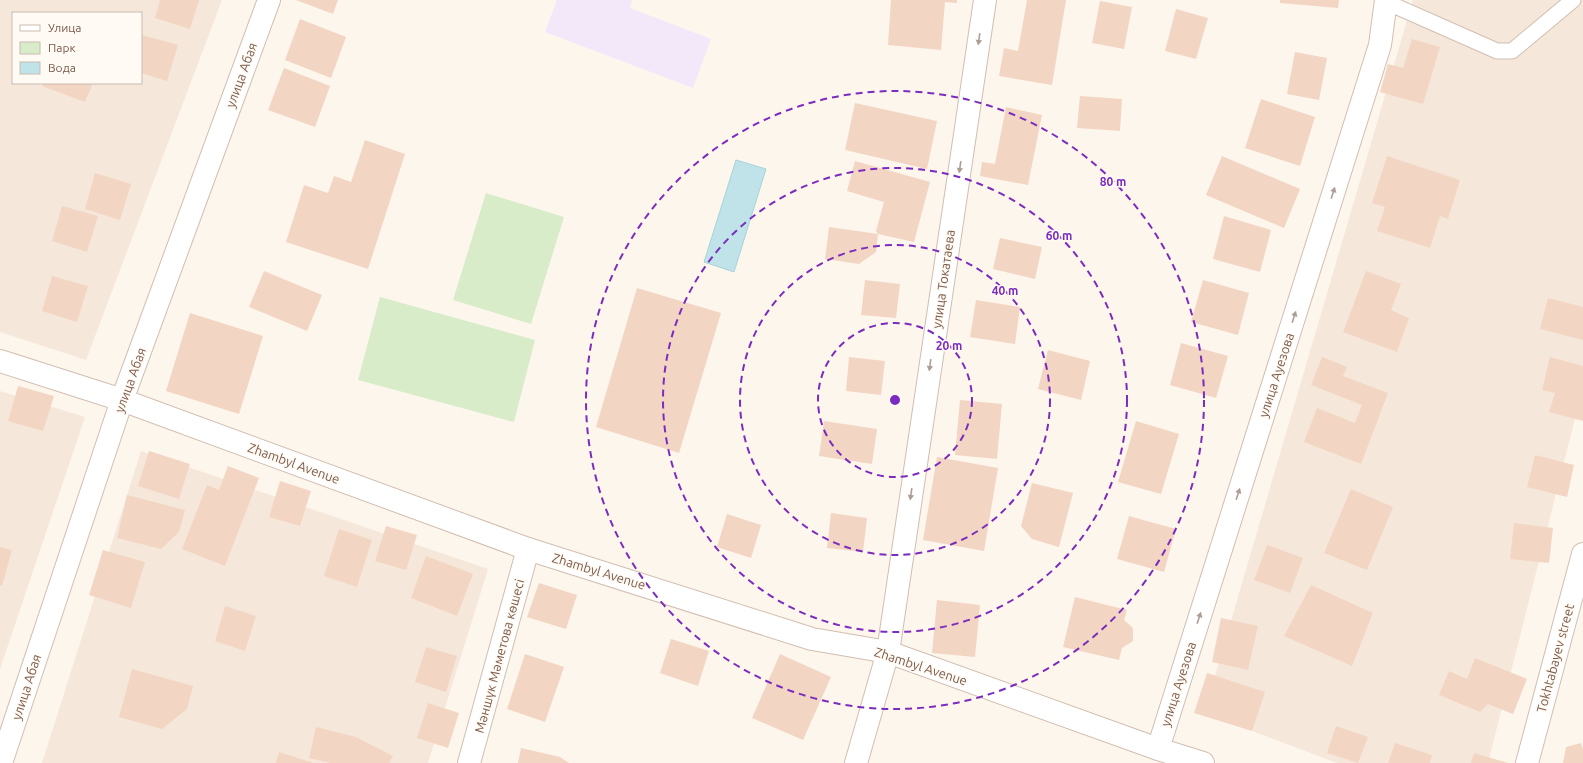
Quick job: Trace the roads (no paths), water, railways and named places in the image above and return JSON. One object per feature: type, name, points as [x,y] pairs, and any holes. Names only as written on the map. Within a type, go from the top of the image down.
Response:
[{"type":"street","name":"улица Абая","points":[[1,763],[122,400],[269,0]]},
{"type":"street","name":"улица Токатаева","points":[[856,763],[888,652],[985,0]]},
{"type":"street","name":"улица Ауезова","points":[[1158,749],[1380,45],[1386,1]]},
{"type":"street","name":"Zhambyl Avenue","points":[[0,362],[122,400],[528,549],[812,639],[888,652],[1158,749],[1203,763]]},
{"type":"street","name":"Мәншүк Мәметова көшесі","points":[[470,763],[528,549]]},
{"type":"street","name":"Tokhtabayev street","points":[[1527,763],[1583,554]]},
{"type":"lane","points":[[1386,1],[1497,51],[1512,51],[1573,0]]},
{"type":"water","points":[[736,160],[766,169],[734,272],[704,262]]}]
